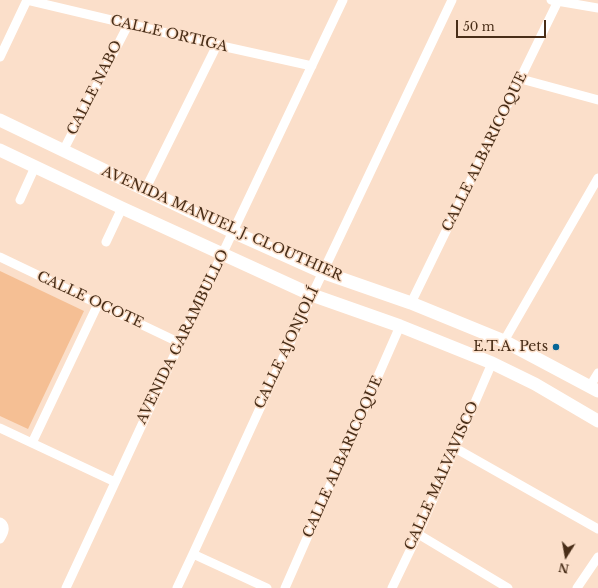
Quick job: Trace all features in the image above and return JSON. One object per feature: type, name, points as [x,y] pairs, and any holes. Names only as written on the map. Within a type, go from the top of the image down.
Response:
[{"type":"main road","name":"AVENIDA MANUEL J. CLOUTHIER","points":[[0,120],[233,232],[322,272],[411,303],[504,340],[594,388]]},
{"type":"main road","name":"AVENIDA MANUEL J. CLOUTHIER","points":[[0,150],[122,208],[312,294],[400,326],[492,363],[535,384],[598,421]]},
{"type":"street","name":"CALLE ORTIGA","points":[[27,0],[128,25],[312,66]]},
{"type":"street","points":[[0,57],[27,0]]},
{"type":"street","name":"AVENIDA GARAMBULLO","points":[[66,588],[180,343],[343,0]]},
{"type":"street","name":"CALLE AJONJOLÍ","points":[[176,588],[322,272],[452,0]]},
{"type":"street","points":[[555,1],[598,8]]},
{"type":"street","name":"CALLE ALBARICOQUE","points":[[411,303],[521,78],[555,1]]},
{"type":"street","name":"CALLE NABO","points":[[63,151],[128,25]]},
{"type":"street","points":[[146,190],[217,45]]},
{"type":"street","points":[[521,78],[598,100]]},
{"type":"street","points":[[20,200],[35,167]]},
{"type":"street","points":[[504,340],[598,178]]},
{"type":"street","points":[[106,242],[122,208]]},
{"type":"street","name":"CALLE OCOTE","points":[[0,258],[180,343]]},
{"type":"street","points":[[32,443],[98,304]]},
{"type":"street","name":"CALLE ALBARICOQUE","points":[[285,588],[400,326]]},
{"type":"street","name":"CALLE MALVAVISCO","points":[[392,588],[418,534],[492,363]]},
{"type":"street","points":[[594,388],[598,373]]},
{"type":"street","points":[[0,428],[115,482]]},
{"type":"street","points":[[455,448],[598,529]]},
{"type":"street","points":[[0,522],[4,524],[0,539]]},
{"type":"street","points":[[418,534],[492,584],[508,588]]},
{"type":"street","points":[[193,554],[267,588]]},
{"type":"street","points":[[577,588],[598,557]]},
{"type":"shaded area","points":[[0,271],[84,311],[28,429],[0,416]]},
{"type":"place","name":"E.T.A. Pets","points":[[556,347]]}]
